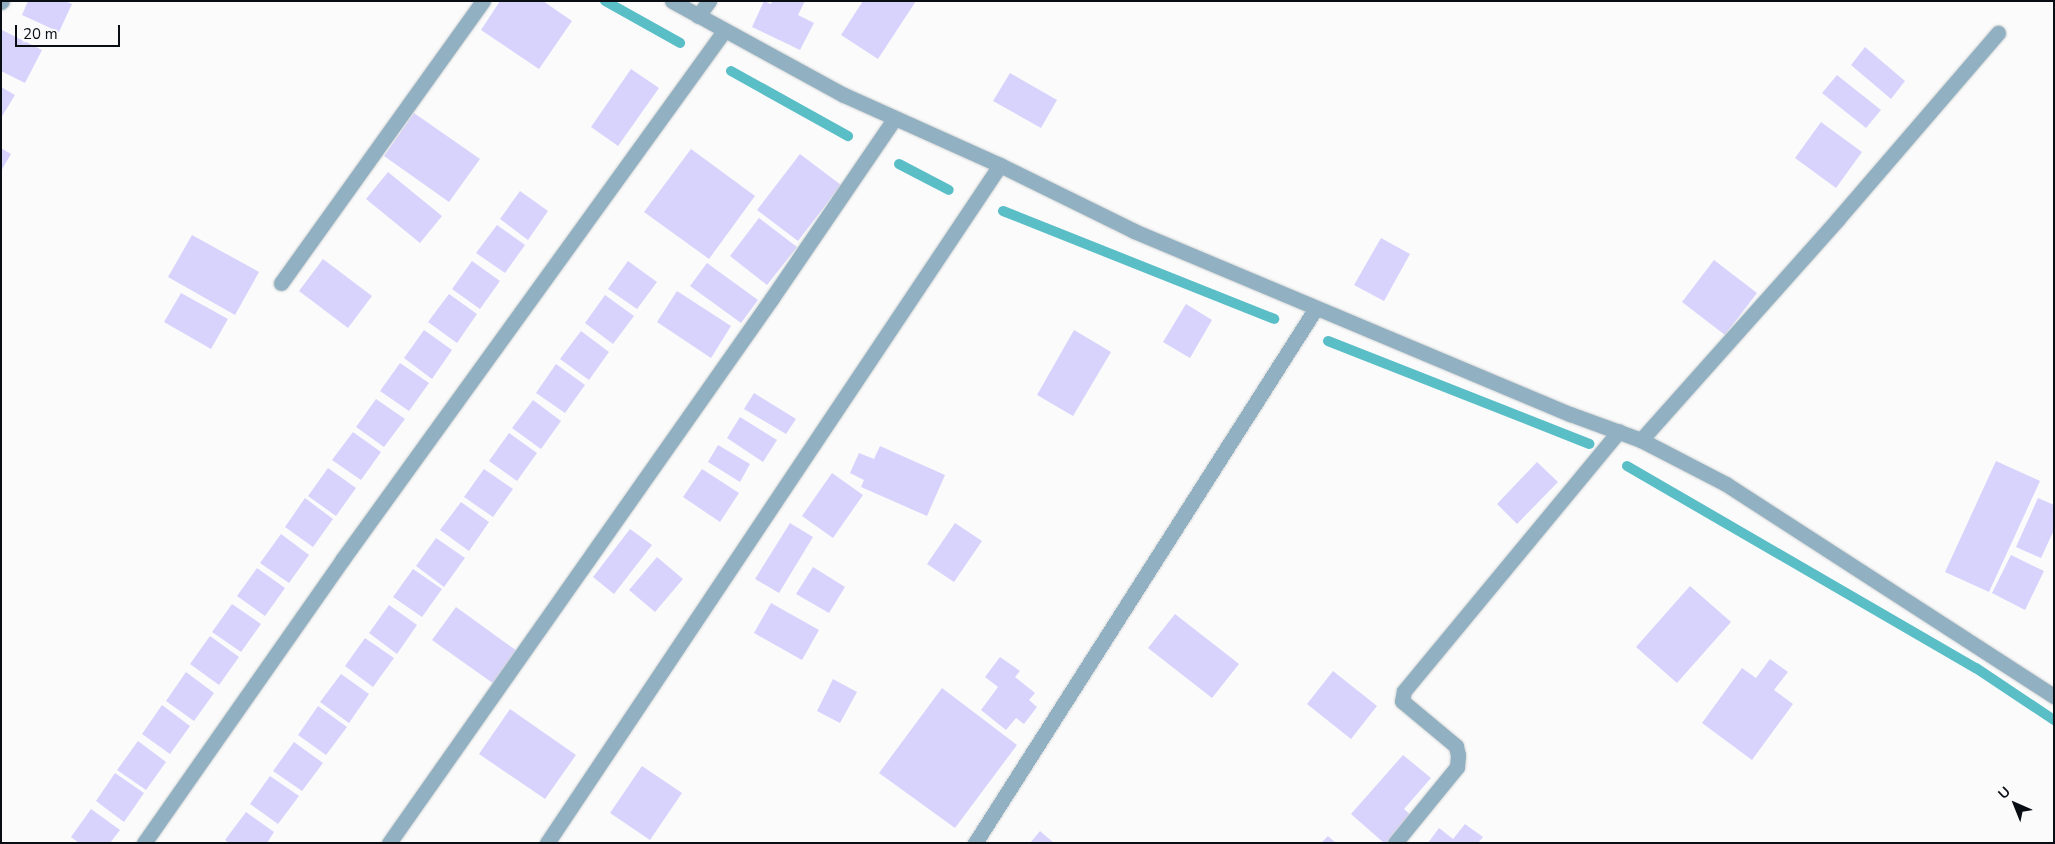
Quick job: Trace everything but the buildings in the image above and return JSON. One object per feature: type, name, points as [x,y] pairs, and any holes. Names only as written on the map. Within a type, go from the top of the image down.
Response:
[{"type":"street","points":[[281,283],[483,1]]},
{"type":"street","points":[[672,1],[724,31],[894,119],[1000,165],[1134,231],[1570,414],[1641,440],[1726,484],[2054,696]]},
{"type":"street","points":[[698,16],[709,1]]},
{"type":"street","points":[[144,843],[342,560],[724,31]]},
{"type":"street","points":[[1641,440],[1837,220],[1998,33]]},
{"type":"street","points":[[389,843],[772,298],[894,119]]},
{"type":"street","points":[[547,843],[1000,165]]},
{"type":"street","points":[[975,843],[1316,308]]},
{"type":"street","points":[[1395,843],[1457,766],[1458,755],[1456,746],[1402,701],[1404,691],[1619,431]]},
{"type":"waterway","points":[[605,1],[680,43]]},
{"type":"waterway","points":[[731,71],[848,136]]},
{"type":"waterway","points":[[899,164],[949,190]]},
{"type":"waterway","points":[[1003,211],[1274,319]]},
{"type":"waterway","points":[[1328,341],[1589,444]]},
{"type":"waterway","points":[[1627,466],[1976,668],[2054,720]]}]
